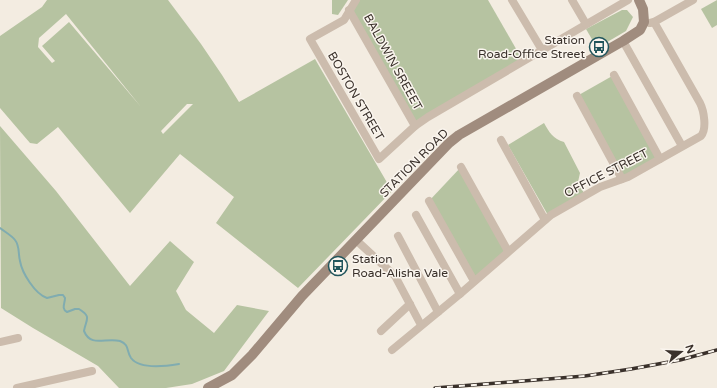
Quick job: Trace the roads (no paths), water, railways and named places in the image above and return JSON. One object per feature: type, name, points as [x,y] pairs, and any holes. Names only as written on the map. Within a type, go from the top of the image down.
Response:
[{"type":"main road","points":[[639,0],[648,22]]},
{"type":"main road","name":"STATION ROAD","points":[[208,388],[232,375],[252,355],[302,296],[440,152],[460,135],[624,41],[640,30],[648,22]]},
{"type":"street","points":[[350,10],[356,0]]},
{"type":"street","points":[[512,0],[542,50]]},
{"type":"street","points":[[572,0],[586,24]]},
{"type":"street","points":[[415,126],[438,111],[628,0]]},
{"type":"street","points":[[648,22],[692,0]]},
{"type":"street","name":"BOSTON STREET","points":[[350,10],[344,20],[310,39],[313,45],[379,159],[415,126]]},
{"type":"street","name":"BALDWIN SREEET","points":[[350,10],[415,126]]},
{"type":"street","name":"OFFICE STREET","points":[[392,350],[460,294],[545,220],[600,187],[622,179],[704,133],[703,110],[700,103],[648,22]]},
{"type":"street","points":[[624,41],[682,146]]},
{"type":"street","points":[[614,75],[660,159]]},
{"type":"street","points":[[577,96],[622,179]]},
{"type":"street","points":[[501,140],[545,220]]},
{"type":"street","points":[[461,167],[508,251]]},
{"type":"street","points":[[429,201],[474,281]]},
{"type":"street","points":[[416,215],[460,294]]},
{"type":"street","points":[[398,236],[438,312]]},
{"type":"street","points":[[356,240],[394,276],[421,325]]},
{"type":"street","points":[[381,331],[410,304]]},
{"type":"street","points":[[0,342],[18,338]]},
{"type":"street","points":[[17,388],[92,371]]},
{"type":"waterway","points":[[0,228],[17,242],[21,266],[34,288],[42,296],[47,298],[63,295],[65,298],[65,311],[67,312],[79,309],[86,314],[87,318],[84,331],[87,336],[95,341],[120,341],[127,346],[131,358],[135,362],[147,366],[168,366],[179,364]]},
{"type":"railway","points":[[435,388],[585,376],[680,360],[717,350]]},
{"type":"place","name":"Station Road-Office Street","points":[[599,47]]},
{"type":"place","name":"Station Road-Alisha Vale","points":[[338,266]]}]
